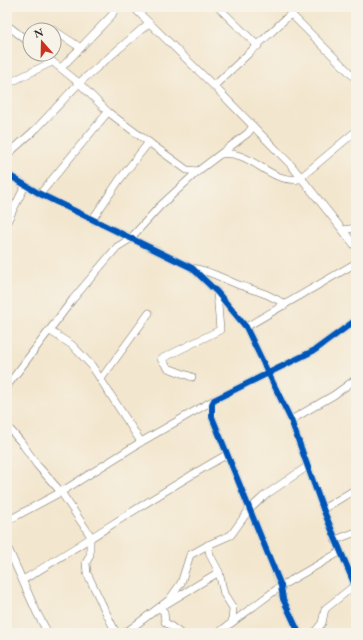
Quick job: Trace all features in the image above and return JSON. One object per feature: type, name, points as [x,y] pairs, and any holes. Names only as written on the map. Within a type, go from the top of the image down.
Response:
[{"type":"street","points":[[61,68],[112,15],[116,7]]},
{"type":"street","points":[[133,7],[214,86],[291,165],[356,247]]},
{"type":"street","points":[[218,7],[258,46]]},
{"type":"street","points":[[214,86],[298,7]]},
{"type":"street","points":[[291,14],[356,79]]},
{"type":"street","points":[[7,155],[37,128],[80,83],[148,23]]},
{"type":"street","points":[[7,26],[22,37]]},
{"type":"street","points":[[62,36],[81,48]]},
{"type":"street","points":[[7,84],[52,62],[80,83],[108,112],[187,170],[198,171]]},
{"type":"street","points":[[40,194],[108,112]]},
{"type":"street","points":[[7,386],[73,299],[117,246],[130,239],[160,206],[198,171],[248,133],[253,126]]},
{"type":"street","points":[[220,154],[236,154],[284,179],[293,180],[300,178],[356,130]]},
{"type":"street","points":[[92,220],[149,142]]},
{"type":"street","points":[[7,174],[40,194],[192,268],[217,292],[246,327],[291,420],[323,509],[355,587],[325,609],[322,623],[314,633]]},
{"type":"street","points":[[7,222],[25,186]]},
{"type":"street","points":[[343,230],[356,228]]},
{"type":"street","points":[[246,327],[356,263]]},
{"type":"street","points":[[192,268],[202,269],[240,286],[264,292],[276,298],[285,305]]},
{"type":"street","points":[[192,377],[168,368],[161,359],[220,330],[217,292]]},
{"type":"street","points":[[101,379],[148,313]]},
{"type":"street","points":[[7,520],[61,492],[141,442],[214,400],[270,374],[315,350],[356,320]]},
{"type":"street","points":[[50,331],[72,345],[101,379],[141,442]]},
{"type":"street","points":[[291,420],[334,395],[356,379]]},
{"type":"street","points":[[214,400],[212,404],[212,417],[226,455],[281,586],[283,599],[299,633]]},
{"type":"street","points":[[7,439],[9,429]]},
{"type":"street","points":[[9,429],[21,442],[45,475],[61,492],[90,535],[90,555],[86,563],[87,573],[116,633]]},
{"type":"street","points":[[23,580],[90,541],[146,502],[226,455]]},
{"type":"street","points":[[162,607],[181,582],[190,555],[231,535],[249,510],[276,487],[308,466]]},
{"type":"street","points":[[323,509],[356,489]]},
{"type":"street","points":[[335,540],[356,532]]},
{"type":"street","points":[[208,545],[210,555],[219,572],[224,594],[233,608],[232,622]]},
{"type":"street","points":[[7,546],[37,613],[48,633]]},
{"type":"street","points":[[218,633],[281,586],[340,552]]},
{"type":"street","points":[[125,633],[162,607],[219,572]]},
{"type":"street","points":[[162,607],[165,622],[180,633]]},
{"type":"cycle path","points":[[7,174],[40,194],[192,268],[217,292],[246,327],[291,420],[323,509],[356,588]]},
{"type":"cycle path","points":[[299,633],[283,599],[281,586],[212,417],[212,404],[214,400],[315,350],[356,320]]}]
